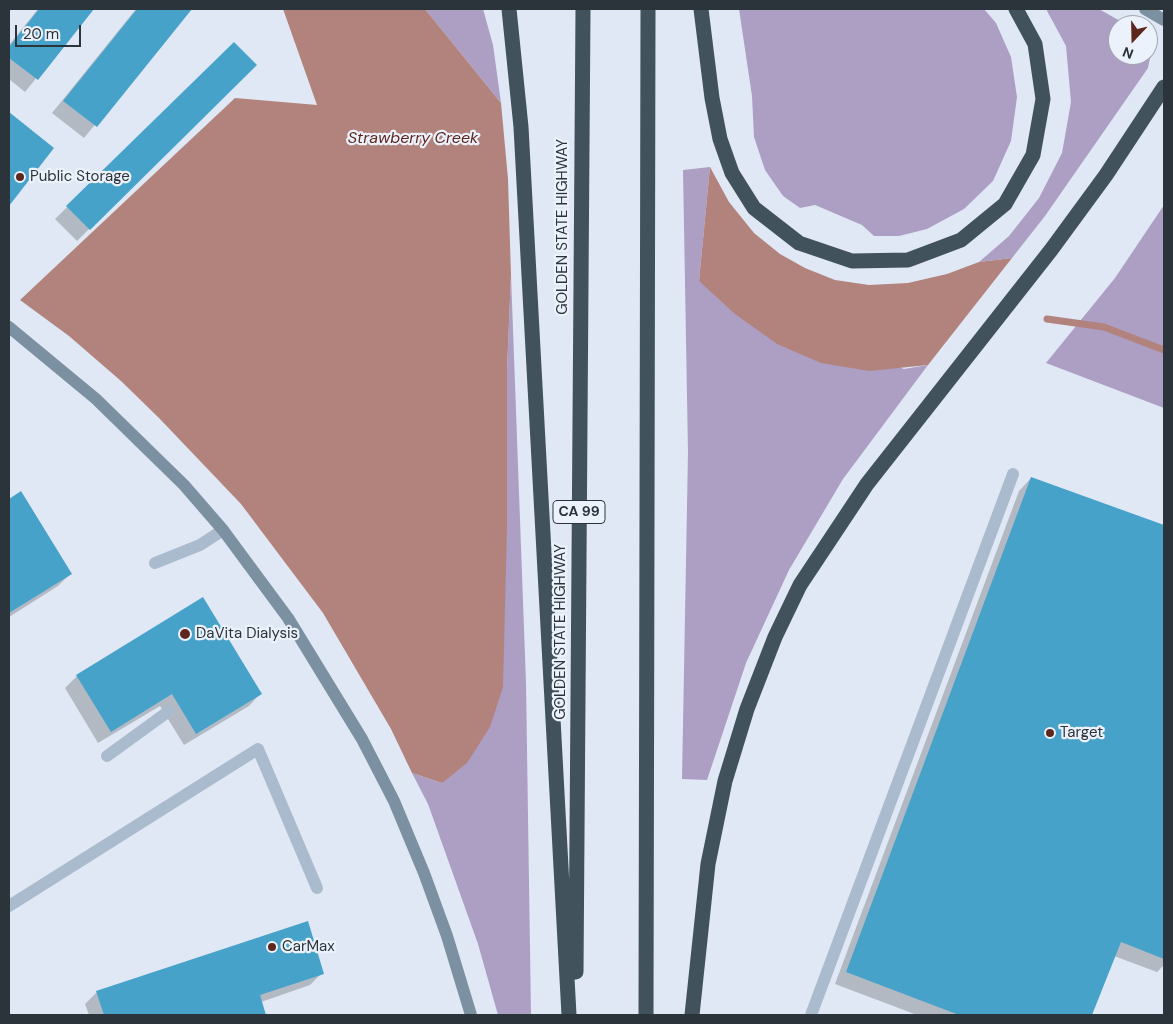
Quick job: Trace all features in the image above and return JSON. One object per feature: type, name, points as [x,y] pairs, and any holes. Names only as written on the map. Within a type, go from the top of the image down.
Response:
[{"type":"highway","points":[[508,9],[521,127],[569,1015]]},
{"type":"highway","name":"GOLDEN STATE HIGHWAY","points":[[576,1015],[583,9]]},
{"type":"highway","points":[[646,1015],[648,9]]},
{"type":"highway","points":[[701,9],[712,98],[720,139],[732,173],[754,208],[798,243],[852,261],[908,260],[917,257],[961,240],[1005,204],[1033,155],[1044,100],[1035,44],[1016,9]]},
{"type":"highway","points":[[692,1015],[708,864],[725,781],[747,709],[775,637],[800,585],[867,484],[961,362],[1051,250],[1106,175],[1164,88]]},
{"type":"street","points":[[1145,9],[1164,20]]},
{"type":"street","points":[[9,328],[96,399],[141,440],[222,530],[288,618],[328,682],[394,801],[424,873],[447,936],[471,1015]]},
{"type":"lane","points":[[811,1015],[1013,474]]},
{"type":"lane","points":[[155,563],[200,545],[222,530]]},
{"type":"lane","points":[[107,756],[169,711]]},
{"type":"lane","points":[[9,906],[258,749],[317,888]]},
{"type":"shaded area","points":[[425,9],[483,9],[493,45],[501,103]]},
{"type":"shaded area","points":[[739,9],[984,9],[996,23],[1011,57],[1017,97],[1011,141],[993,181],[964,209],[927,229],[899,236],[874,236],[862,225],[815,205],[800,208],[783,196],[765,170],[754,137],[752,96]]},
{"type":"shaded area","points":[[1046,9],[1099,9],[1110,15],[1108,65],[1149,65],[1148,68],[1045,216],[1012,258],[979,262],[1009,236],[1039,198],[1062,153],[1071,102],[1066,46]]},
{"type":"shaded area","points":[[710,167],[699,281],[904,369],[928,365],[843,479],[789,570],[746,663],[707,780],[682,779],[688,452],[683,170]]},
{"type":"shaded area","points":[[1164,205],[1164,408],[1046,363],[1115,278]]},
{"type":"shaded area","points":[[511,275],[526,683],[531,1015],[498,1015],[478,944],[428,804],[412,773],[442,783],[507,370]]},
{"type":"water","points":[[283,9],[425,9],[501,103],[508,179],[511,275],[507,370],[507,529],[503,687],[490,727],[467,763],[442,783],[412,773],[391,729],[323,613],[241,504],[121,381],[69,336],[20,300],[235,98],[317,105]]},
{"type":"water","points":[[710,167],[729,202],[754,233],[780,254],[805,268],[835,280],[869,285],[908,283],[947,274],[979,262],[1012,258],[928,365],[869,371],[821,363],[777,344],[735,314],[699,281]]},
{"type":"building","points":[[39,9],[94,9],[38,80],[9,58],[9,47]]},
{"type":"building","points":[[137,9],[192,9],[97,127],[63,101]]},
{"type":"building","points":[[234,42],[257,65],[90,230],[66,206]]},
{"type":"building","name":"Public Storage","points":[[9,112],[54,148],[9,206]]},
{"type":"building","name":"Target","points":[[1031,477],[1164,525],[1164,959],[1121,942],[1092,1015],[959,1015],[846,972]]},
{"type":"building","points":[[21,491],[72,574],[9,613],[9,499]]},
{"type":"building","points":[[203,597],[262,694],[196,734],[172,694],[111,732],[76,675]]},
{"type":"building","name":"CarMax","points":[[308,921],[324,974],[260,995],[266,1015],[104,1015],[96,991]]},
{"type":"waterway","name":"Strawberry Creek","points":[[1047,319],[1104,327],[1164,350]]},
{"type":"place","name":"Public Storage","points":[[20,177]]},
{"type":"place","name":"DaVita Dialysis","points":[[185,634]]},
{"type":"place","name":"Target","points":[[1050,733]]},
{"type":"place","name":"CarMax","points":[[272,947]]}]
